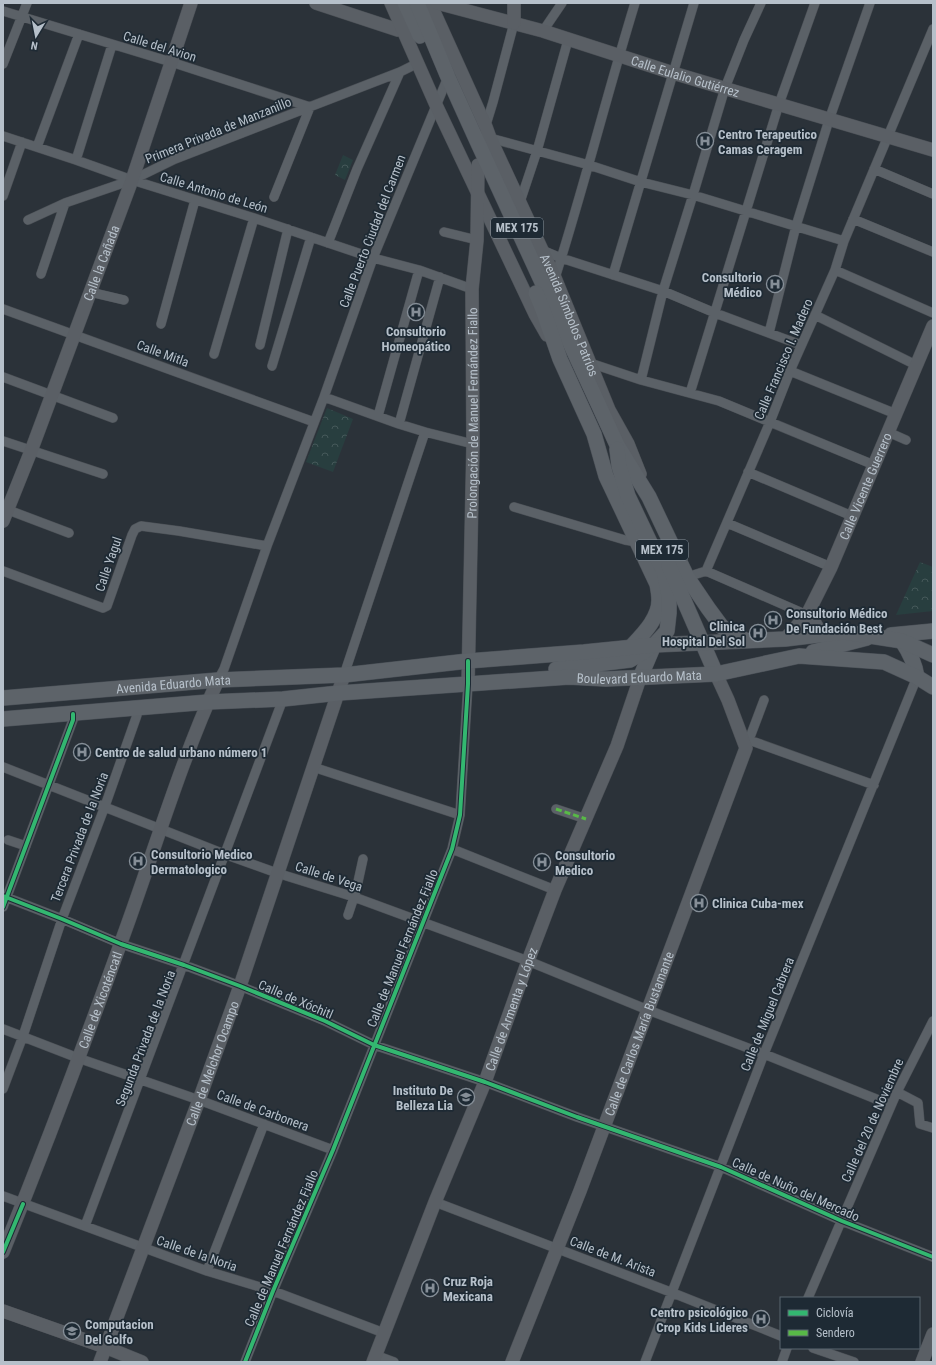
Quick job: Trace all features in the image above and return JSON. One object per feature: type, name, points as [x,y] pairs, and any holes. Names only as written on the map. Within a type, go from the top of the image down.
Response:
[{"type":"main road","name":"Avenida Símbolos Patrios","points":[[405,3],[423,10],[445,83],[478,165],[543,310],[560,358],[594,434]]},
{"type":"main road","name":"Avenida Símbolos Patrios","points":[[445,83],[484,135],[617,445]]},
{"type":"main road","points":[[609,410],[617,445],[649,497],[687,577],[722,627],[745,640]]},
{"type":"main road","points":[[594,434],[606,476],[657,584],[659,601],[656,615],[630,648]]},
{"type":"main road","name":"MEX 175","points":[[594,434],[619,466],[639,498],[716,674]]},
{"type":"main road","name":"MEX 175","points":[[617,445],[619,466],[628,496],[664,572],[669,596],[667,631],[654,645],[640,678]]},
{"type":"main road","points":[[844,632],[933,622]]},
{"type":"main road","points":[[799,656],[873,636],[933,631]]},
{"type":"main road","name":"Boulevard Eduardo Mata","points":[[344,674],[468,661],[654,645],[785,639],[844,632],[902,641],[933,656]]},
{"type":"main road","points":[[902,641],[911,653],[915,663],[917,677]]},
{"type":"main road","points":[[494,682],[535,671],[630,660],[654,645]]},
{"type":"main road","name":"Boulevard Eduardo Mata","points":[[339,693],[569,677],[606,679],[716,674],[799,656],[884,662],[917,677],[933,687]]},
{"type":"main road","points":[[917,677],[933,656]]},
{"type":"main road","name":"Avenida Eduardo Mata","points":[[3,698],[218,680],[344,674]]},
{"type":"main road","name":"Avenida Eduardo Mata","points":[[3,719],[208,702],[283,699],[339,693]]},
{"type":"street","points":[[3,64],[27,3]]},
{"type":"street","name":"Calle la Cañada","points":[[4,513],[31,451],[132,180],[191,3]]},
{"type":"street","name":"Calle Eulalio Gutiérrez","points":[[316,3],[398,30],[423,10],[514,23],[673,73],[933,150]]},
{"type":"street","name":"Avenida Símbolos Patrios","points":[[391,3],[423,10]]},
{"type":"street","points":[[514,3],[514,23],[484,135],[589,165],[641,182],[693,195],[844,241]]},
{"type":"street","points":[[543,31],[562,3]]},
{"type":"street","points":[[555,278],[635,3]]},
{"type":"street","points":[[612,275],[694,3]]},
{"type":"street","points":[[641,380],[663,291],[724,88],[761,3]]},
{"type":"street","points":[[690,393],[779,104],[815,3]]},
{"type":"street","points":[[769,333],[796,226],[829,120],[870,3]]},
{"type":"street","name":"Avenida Símbolos Patrios","points":[[423,10],[418,63],[436,105],[535,314],[560,358]]},
{"type":"street","name":"Avenida Símbolos Patrios","points":[[423,10],[484,135],[520,202],[555,278],[609,410],[628,444],[649,497]]},
{"type":"street","name":"Calle del Avion","points":[[3,11],[171,62],[310,107]]},
{"type":"street","name":"Calle Francisco I. Madero","points":[[706,571],[770,422],[801,345],[835,270],[844,241],[933,29]]},
{"type":"street","points":[[37,147],[78,34]]},
{"type":"street","points":[[520,202],[537,151],[568,40]]},
{"type":"street","points":[[76,160],[112,45]]},
{"type":"street","name":"Primera Privada de Manzanillo","points":[[28,220],[65,203],[132,180],[175,160],[400,72],[418,63]]},
{"type":"street","points":[[328,243],[357,169],[400,72]]},
{"type":"street","name":"Calle Puerto Ciudad del Carmen","points":[[218,680],[224,668],[267,546],[324,397],[373,258],[445,83]]},
{"type":"street","points":[[274,197],[310,107]]},
{"type":"street","name":"Calle Antonio de León","points":[[3,136],[132,180],[288,229],[373,258],[419,270],[472,289]]},
{"type":"street","points":[[3,196],[22,142]]},
{"type":"street","name":"Prolongación de Manuel Fernández Fiallo","points":[[468,661],[473,444],[472,289],[477,240],[478,165]]},
{"type":"street","points":[[874,169],[933,194]]},
{"type":"street","points":[[161,324],[195,200]]},
{"type":"street","points":[[41,274],[65,203]]},
{"type":"street","points":[[214,354],[254,218]]},
{"type":"street","points":[[853,219],[933,252]]},
{"type":"street","points":[[260,345],[288,229]]},
{"type":"street","points":[[444,232],[477,240]]},
{"type":"street","points":[[272,366],[311,237]]},
{"type":"street","points":[[542,250],[561,258],[663,291],[715,313],[801,345]]},
{"type":"street","points":[[378,416],[419,270]]},
{"type":"street","points":[[835,270],[933,313]]},
{"type":"street","points":[[399,424],[440,277]]},
{"type":"street","points":[[90,292],[124,300]]},
{"type":"street","name":"Calle Mitla","points":[[3,310],[74,334],[314,422]]},
{"type":"street","points":[[815,315],[916,365]]},
{"type":"street","name":"Calle Vicente Guerrero","points":[[785,639],[807,615],[831,567],[933,326]]},
{"type":"street","points":[[590,363],[641,380],[719,401],[874,465]]},
{"type":"street","points":[[790,371],[896,414]]},
{"type":"street","points":[[3,376],[113,418]]},
{"type":"street","points":[[324,397],[399,424],[473,444]]},
{"type":"street","points":[[344,674],[425,432]]},
{"type":"street","points":[[888,432],[906,440]]},
{"type":"street","points":[[3,441],[103,474]]},
{"type":"street","points":[[748,472],[852,516]]},
{"type":"street","points":[[514,507],[625,540],[637,542]]},
{"type":"street","points":[[4,513],[69,533]]},
{"type":"street","points":[[727,523],[831,567]]},
{"type":"street","name":"Calle Yagul","points":[[3,571],[103,608],[107,606],[132,535],[135,529],[141,526],[179,530],[267,546]]},
{"type":"street","points":[[687,577],[706,571],[807,615],[814,621],[821,634]]},
{"type":"street","name":"Calle de Manuel Fernández Fiallo","points":[[245,1362],[273,1291],[333,1150],[452,849],[460,815],[468,661]]},
{"type":"street","name":"Calle de Melchor Ocampo","points":[[100,1362],[199,1100],[240,986],[339,693],[344,674]]},
{"type":"street","name":"MEX 175","points":[[716,674],[747,744]]},
{"type":"street","name":"Calle de Miguel Cabrera","points":[[645,1362],[673,1293],[764,1054],[917,677]]},
{"type":"street","name":"Calle de Armenta y López","points":[[374,1359],[435,1202],[485,1082],[528,961],[556,890],[617,746],[640,678]]},
{"type":"street","name":"Calle de Xicoténcatl","points":[[3,1252],[23,1204],[121,944],[160,828],[208,702],[218,680]]},
{"type":"street","name":"Segunda Privada de la Noria","points":[[85,1226],[283,699]]},
{"type":"street","name":"Calle de Carlos María Bustamante","points":[[512,1362],[580,1191],[764,700]]},
{"type":"street","name":"Tercera Privada de la Noria","points":[[3,1089],[23,1036],[62,919],[105,806],[137,715],[137,708]]},
{"type":"street","points":[[3,907],[5,896],[26,846],[73,720],[73,714]]},
{"type":"street","points":[[747,744],[874,785]]},
{"type":"street","name":"Calle de Vega","points":[[3,767],[224,854],[277,873],[354,897],[528,961],[891,1106]]},
{"type":"street","points":[[313,768],[460,815]]},
{"type":"street","points":[[556,809],[586,819]]},
{"type":"street","points":[[8,840],[26,846]]},
{"type":"street","points":[[452,849],[556,890]]},
{"type":"street","points":[[348,915],[363,859]]},
{"type":"street","name":"Calle de Xóchitl","points":[[5,896],[121,944],[240,986],[325,1021],[374,1046],[485,1082],[604,1127]]},
{"type":"street","name":"Calle del 20 de Noviembre","points":[[808,1297],[897,1092],[933,1021]]},
{"type":"street","name":"Calle de Carbonera","points":[[3,1029],[78,1058],[199,1100],[333,1150]]},
{"type":"street","points":[[897,1092],[918,1103],[920,1124],[933,1128]]},
{"type":"street","points":[[207,1271],[264,1124]]},
{"type":"street","name":"Calle de Nuño del Mercado","points":[[604,1127],[721,1167],[842,1220],[933,1257]]},
{"type":"street","name":"Calle de la Noria","points":[[3,1196],[207,1271],[273,1291],[384,1333]]},
{"type":"street","name":"Calle de M. Arista","points":[[435,1202],[780,1336]]},
{"type":"street","points":[[3,1311],[105,1347],[142,1362]]},
{"type":"street","points":[[922,1362],[933,1334]]},
{"type":"street","points":[[782,1362],[787,1349]]},
{"type":"street","points":[[816,1349],[854,1362]]},
{"type":"street","points":[[374,1359],[394,1362]]},
{"type":"green space","points":[[343,155],[353,160],[345,180],[335,175]]},
{"type":"green space","points":[[327,408],[353,419],[333,472],[306,462]]},
{"type":"green space","points":[[920,562],[933,567],[933,611],[896,615]]},
{"type":"marked path","points":[[556,809],[586,819]]},
{"type":"cycle path","points":[[245,1362],[273,1291],[333,1150],[452,849],[460,815],[468,661]]},
{"type":"cycle path","points":[[3,907],[73,720],[73,714]]},
{"type":"cycle path","points":[[3,896],[121,944],[240,986],[325,1021],[374,1045],[485,1082],[577,1117],[721,1167],[842,1221],[933,1257]]},
{"type":"cycle path","points":[[3,1252],[23,1204]]},
{"type":"place","name":"Centro Terapeutico Camas Ceragem","points":[[705,141]]},
{"type":"place","name":"Consultorio Médico","points":[[775,284]]},
{"type":"place","name":"Consultorio Homeopático","points":[[416,312]]},
{"type":"place","name":"Consultorio Médico De Fundación Best","points":[[773,620]]},
{"type":"place","name":"Clinica Hospital Del Sol","points":[[758,633]]},
{"type":"place","name":"Centro de salud urbano número 1","points":[[82,752]]},
{"type":"place","name":"Consultorio Medico Dermatologico","points":[[138,861]]},
{"type":"place","name":"Consultorio Medico","points":[[542,862]]},
{"type":"place","name":"Clinica Cuba-mex","points":[[699,903]]},
{"type":"place","name":"Instituto De Belleza Lia","points":[[466,1097]]},
{"type":"place","name":"Cruz Roja Mexicana","points":[[430,1288]]},
{"type":"place","name":"Centro psicológico Crop Kids Lideres","points":[[761,1319]]},
{"type":"place","name":"Computacion Del Golfo","points":[[72,1331]]}]
